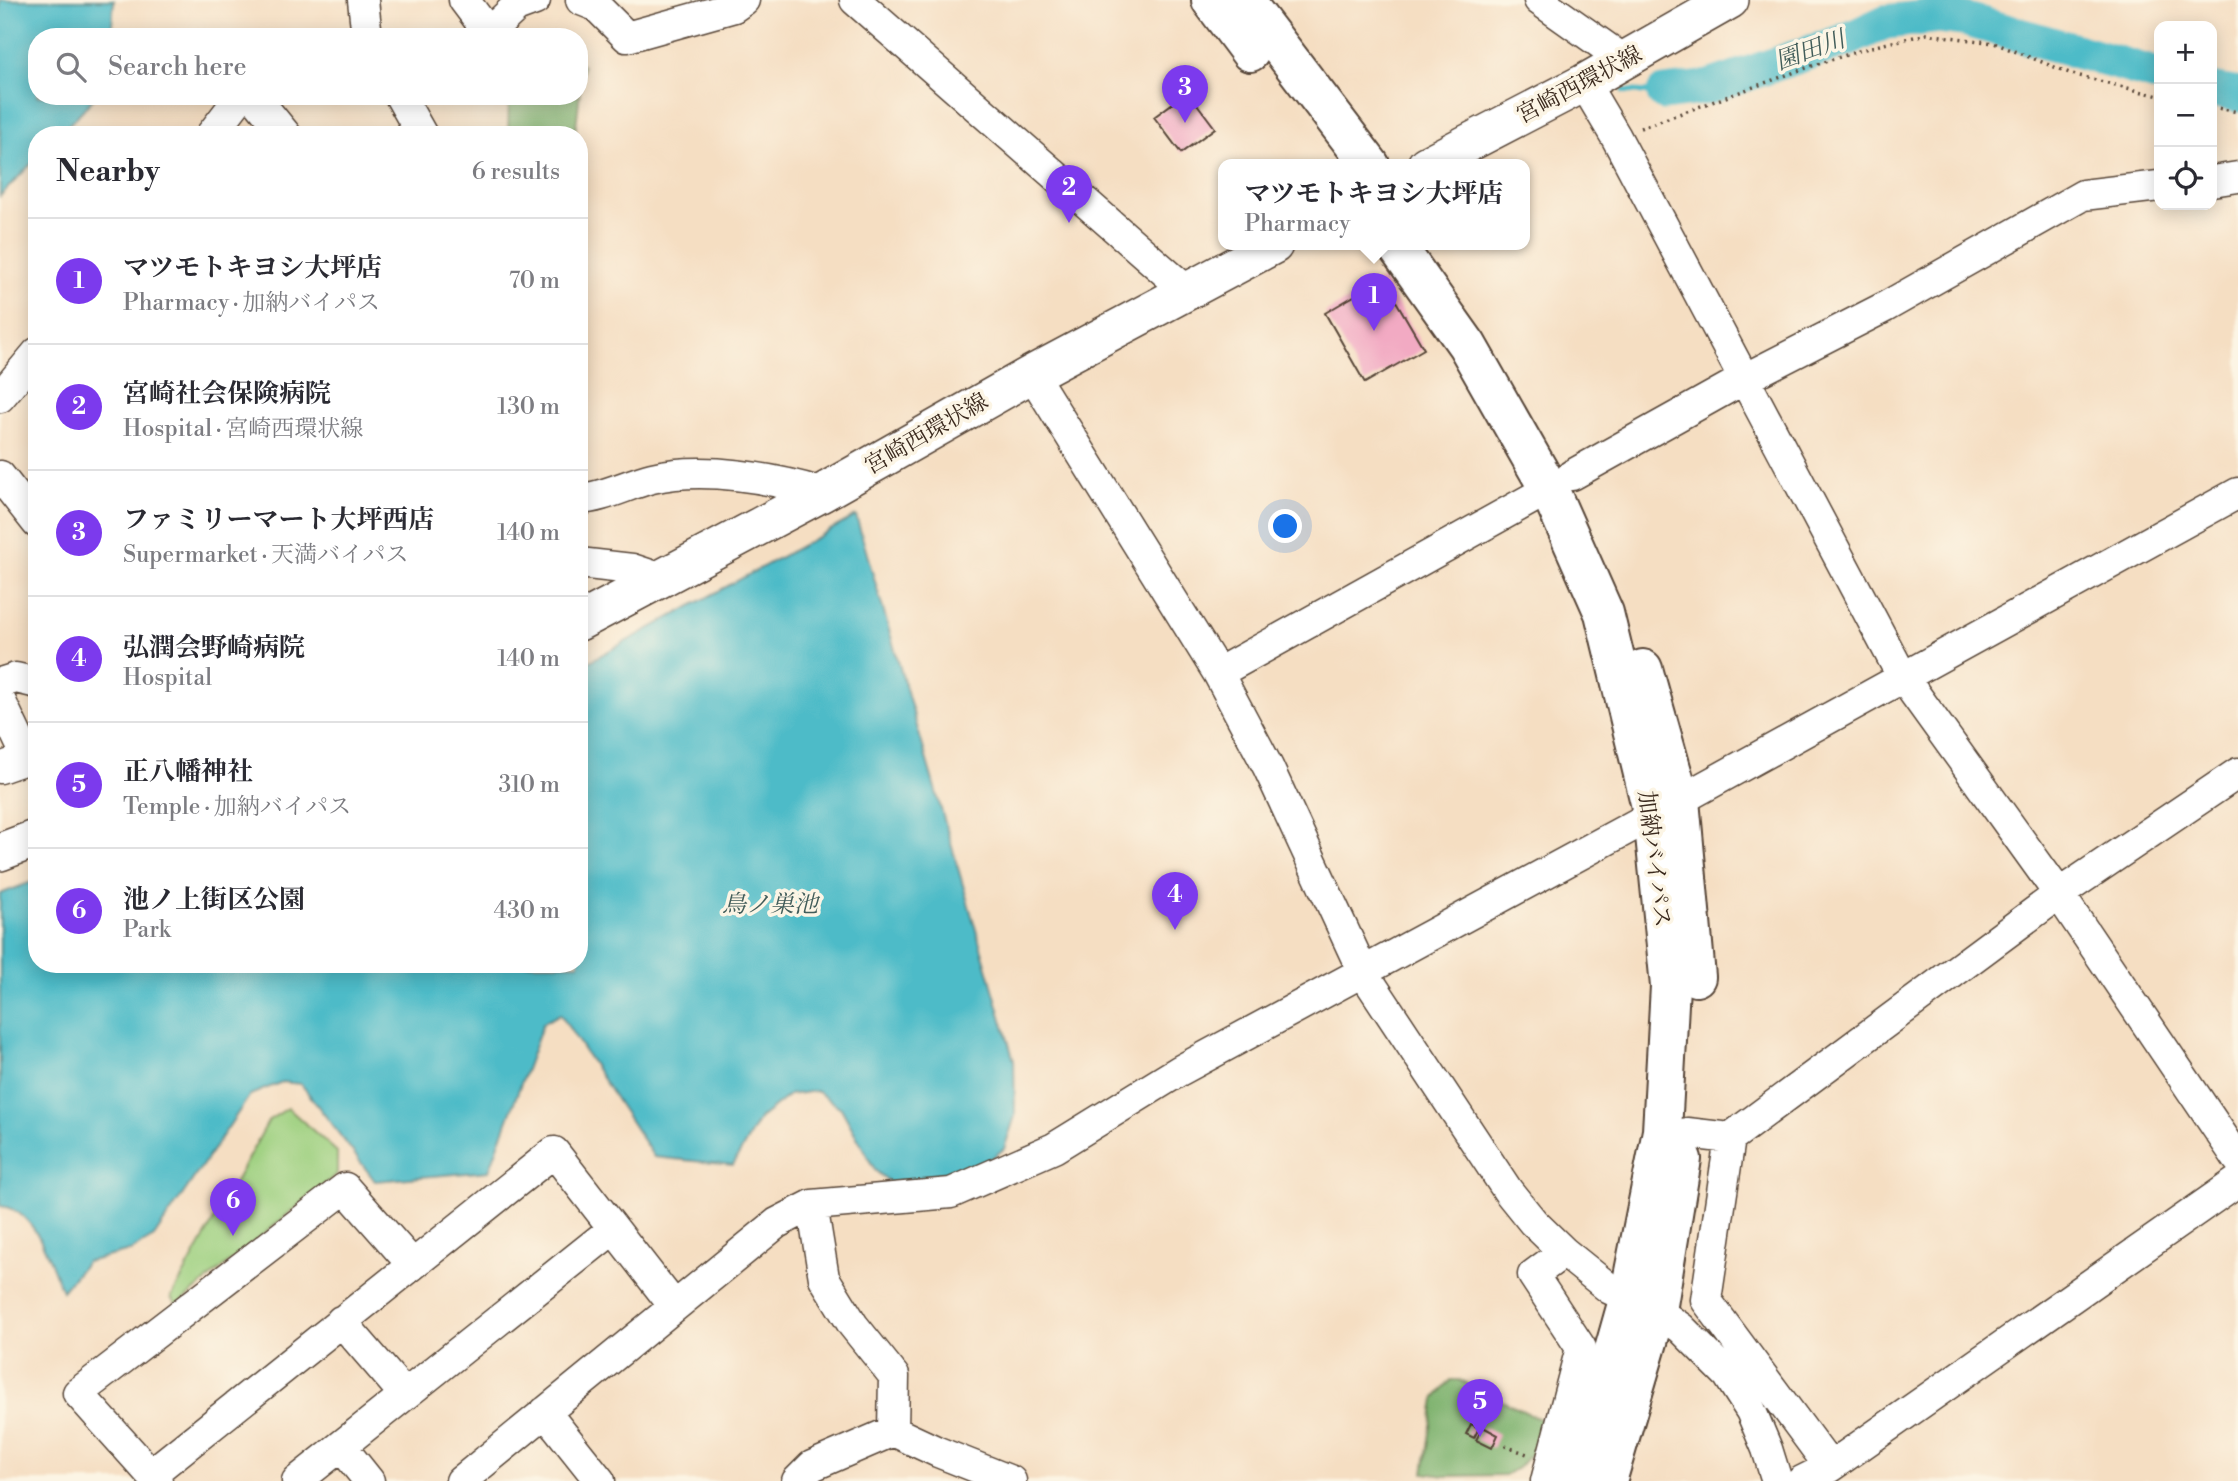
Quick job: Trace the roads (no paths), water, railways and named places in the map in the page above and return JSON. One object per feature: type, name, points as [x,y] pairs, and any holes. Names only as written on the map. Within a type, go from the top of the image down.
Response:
[{"type":"highway","points":[[1211,0],[1331,159]]},
{"type":"highway","points":[[1244,0],[1365,159]]},
{"type":"highway","name":"加納バイパス","points":[[1400,250],[1560,482]]},
{"type":"highway","name":"加納バイパス","points":[[1432,250],[1491,334],[1560,482],[1667,807],[1696,985],[1686,1133],[1643,1304],[1607,1481]]},
{"type":"highway","name":"加納バイパス","points":[[1577,1481],[1643,1304],[1662,1131],[1670,986],[1667,807]]},
{"type":"main road","name":"宮崎西環状線","points":[[1438,159],[1584,83],[1716,3]]},
{"type":"main road","name":"宮崎西環状線","points":[[588,617],[822,493],[1032,374],[1265,250]]},
{"type":"main road","points":[[0,852],[28,841]]},
{"type":"street","points":[[363,0],[366,28]]},
{"type":"street","points":[[464,0],[485,27],[497,25],[516,7],[535,0]]},
{"type":"street","points":[[581,0],[596,6],[627,37],[734,7],[744,0]]},
{"type":"street","points":[[855,0],[1188,292]]},
{"type":"street","points":[[1539,0],[1624,60]]},
{"type":"street","points":[[1584,83],[1616,137],[1902,676],[2059,894],[2238,1159]]},
{"type":"street","points":[[218,126],[234,105]]},
{"type":"street","points":[[261,105],[279,126]]},
{"type":"street","points":[[405,105],[417,126]]},
{"type":"street","points":[[2217,180],[2238,177]]},
{"type":"street","points":[[1218,673],[1744,379],[1885,307],[2083,195],[2154,187]]},
{"type":"street","points":[[0,397],[28,364]]},
{"type":"street","points":[[1032,374],[1218,673],[1268,767],[1363,972],[1508,1191],[1533,1222],[1564,1252],[1610,1289],[1643,1304],[1681,1328],[1728,1375],[1751,1411],[1777,1481]]},
{"type":"street","points":[[588,496],[653,478],[711,473],[785,482],[822,493]]},
{"type":"street","points":[[0,476],[28,512]]},
{"type":"street","points":[[461,1481],[777,1223],[812,1205],[951,1193],[1054,1148],[1179,1071],[1667,807],[2238,492]]},
{"type":"street","points":[[588,564],[632,569],[662,579]]},
{"type":"street","points":[[0,683],[16,678],[28,681]]},
{"type":"street","points":[[0,700],[28,750]]},
{"type":"street","points":[[0,768],[28,758]]},
{"type":"street","points":[[1686,1133],[1730,1138],[2059,894],[2238,773]]},
{"type":"street","points":[[1730,1138],[1706,1300],[1830,1468]]},
{"type":"street","points":[[412,1265],[345,1188],[78,1393],[154,1477],[341,1321],[412,1265],[554,1152],[674,1306]]},
{"type":"street","points":[[1802,1481],[1830,1468],[2238,1181]]},
{"type":"street","points":[[812,1205],[824,1278],[853,1325],[894,1376],[892,1431]]},
{"type":"street","points":[[297,1481],[613,1229]]},
{"type":"street","points":[[1546,1481],[1581,1348],[1533,1275],[1564,1252]]},
{"type":"street","points":[[341,1321],[405,1395]]},
{"type":"street","points":[[545,1412],[600,1481]]},
{"type":"street","points":[[797,1481],[811,1466],[892,1431],[1012,1481]]},
{"type":"street","points":[[341,1446],[369,1481]]},
{"type":"water","points":[[0,0],[114,0],[112,28],[28,28],[28,105],[87,105],[68,126],[28,126],[28,167],[0,196]]},
{"type":"water","name":"鳥ノ巣池","points":[[856,516],[1014,1061],[1015,1116],[1004,1149],[978,1168],[926,1183],[890,1183],[875,1170],[841,1108],[816,1091],[789,1095],[760,1118],[733,1165],[654,1157],[560,1014],[543,1023],[489,1171],[375,1181],[301,1084],[282,1082],[250,1095],[154,1237],[130,1251],[86,1262],[62,1291],[47,1253],[32,1227],[13,1209],[0,1206],[0,894],[28,883],[28,973],[588,973],[588,662]]},
{"type":"waterway","name":"園田川","points":[[1664,93],[1709,87],[1849,39],[1885,22],[1939,16],[1964,19],[2154,74]]},
{"type":"waterway","points":[[1624,91],[1664,93]]},
{"type":"waterway","name":"園田川","points":[[2217,91],[2238,95]]},
{"type":"place","name":"ファミリーマート大坪西店","points":[[1185,123]]},
{"type":"place","name":"宮崎社会保険病院","points":[[1069,223]]},
{"type":"place","name":"マツモトキヨシ大坪店","points":[[1374,331]]},
{"type":"place","name":"弘潤会野崎病院","points":[[1175,930]]},
{"type":"place","name":"池ノ上街区公園","points":[[233,1236]]},
{"type":"place","name":"正八幡神社","points":[[1480,1437]]}]
